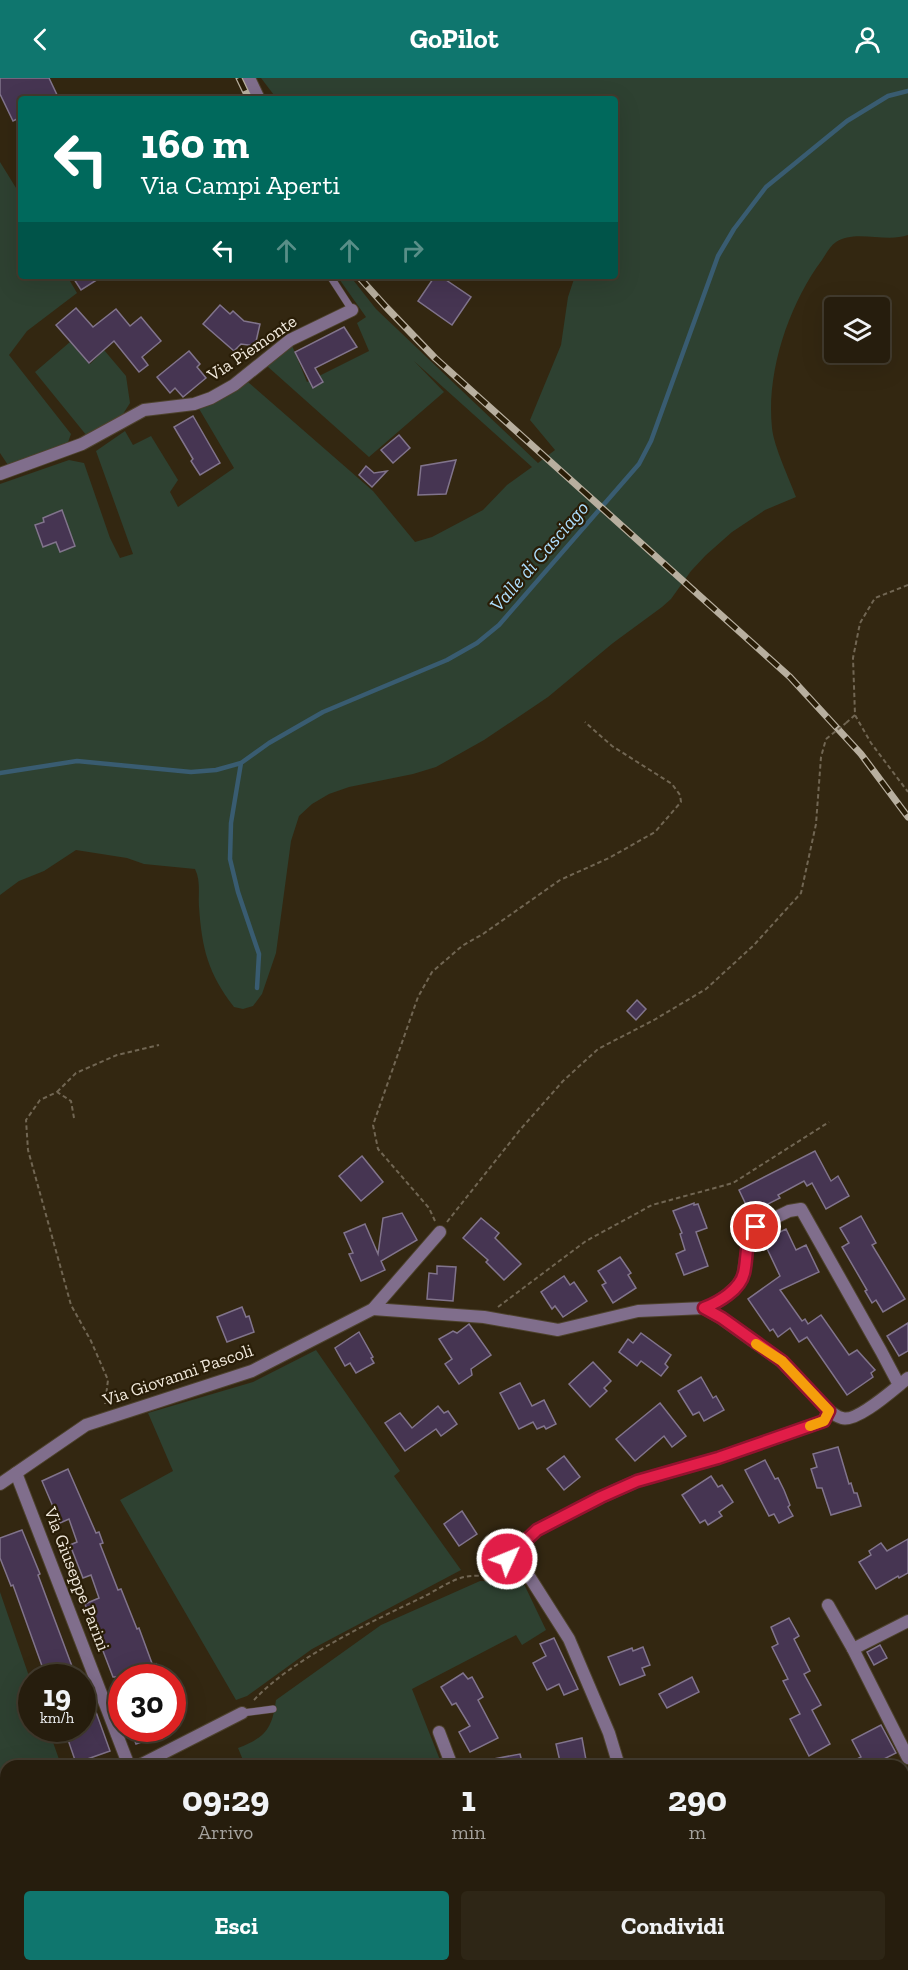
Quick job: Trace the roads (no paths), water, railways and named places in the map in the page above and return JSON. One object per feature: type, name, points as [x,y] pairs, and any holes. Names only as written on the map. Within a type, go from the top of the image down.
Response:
[{"type":"street","points":[[249,78],[258,96]]},
{"type":"street","name":"Via Piemonte","points":[[0,474],[82,444],[144,410],[194,404],[211,398],[234,385],[290,340],[352,310]]},
{"type":"street","points":[[373,1309],[484,1317],[558,1330],[638,1311],[704,1308],[716,1303],[737,1286],[743,1276],[749,1237],[756,1227],[789,1211],[801,1209],[881,1351],[903,1382],[860,1415],[850,1419],[826,1416],[718,1458],[637,1481],[537,1530],[519,1547],[514,1547],[507,1554],[507,1559],[518,1565],[568,1639],[609,1733],[618,1760]]},
{"type":"street","name":"Via Giovanni Pascoli","points":[[0,1484],[86,1425],[252,1371],[373,1309],[440,1232]]},
{"type":"street","points":[[704,1308],[722,1318],[782,1361],[826,1416]]},
{"type":"street","name":"Via Giuseppe Parini","points":[[16,1473],[127,1760]]},
{"type":"street","points":[[828,1605],[853,1648],[908,1758]]},
{"type":"street","points":[[853,1648],[908,1621]]},
{"type":"street","points":[[150,1760],[242,1713]]},
{"type":"street","points":[[439,1732],[450,1760]]},
{"type":"lane","name":"Via Piemonte","points":[[332,279],[352,310]]},
{"type":"lane","points":[[242,1713],[273,1709]]},
{"type":"waterway","name":"Valle di Casciago","points":[[0,773],[77,761],[191,772],[216,770],[241,763],[269,743],[323,712],[447,660],[477,643],[499,625],[639,464],[651,441],[718,256],[734,229],[766,187],[847,121],[888,96],[908,91]]},
{"type":"waterway","points":[[241,763],[231,823],[230,859],[238,892],[259,954],[257,988]]},
{"type":"railway","points":[[239,78],[248,96]]},
{"type":"railway","points":[[361,279],[435,358],[790,677],[861,754],[908,817]]}]
